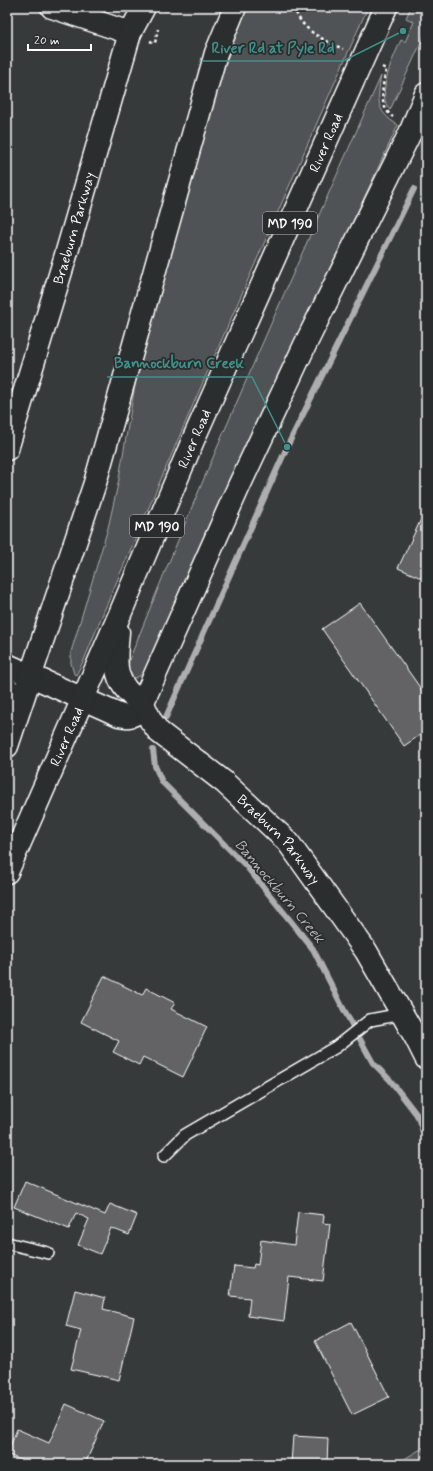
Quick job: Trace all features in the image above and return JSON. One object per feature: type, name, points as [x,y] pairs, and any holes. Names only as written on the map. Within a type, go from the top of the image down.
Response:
[{"type":"main road","points":[[52,7],[130,33]]},
{"type":"main road","name":"Braeburn Parkway","points":[[7,450],[66,255],[130,33],[144,7]]},
{"type":"main road","points":[[7,746],[95,484],[216,53],[235,7]]},
{"type":"main road","name":"River Road","points":[[7,872],[120,614],[194,438],[386,7]]},
{"type":"main road","points":[[7,665],[119,715],[126,717],[134,716],[139,711],[262,436],[305,345],[416,133],[426,94]]},
{"type":"main road","points":[[120,614],[116,657],[118,676],[126,691],[143,704]]},
{"type":"main road","points":[[7,688],[9,707],[7,741]]},
{"type":"main road","name":"Braeburn Parkway","points":[[143,704],[151,721],[159,732],[224,782],[288,842],[366,951],[426,1058]]},
{"type":"lane","points":[[164,1156],[185,1135],[336,1046],[370,1020],[402,1014]]},
{"type":"lane","points":[[7,1243],[48,1253]]},
{"type":"path","points":[[294,7],[295,12],[305,27],[315,35],[349,52]]},
{"type":"path","points":[[386,69],[382,91],[383,106],[392,116],[416,133]]},
{"type":"shaded area","points":[[247,7],[368,7],[196,398],[84,660],[76,675],[74,674],[71,663],[71,652],[108,528],[118,484],[138,368],[220,78]]},
{"type":"shaded area","points":[[411,7],[426,7],[426,32],[390,110],[384,95],[387,75],[401,40],[405,42],[414,22],[406,18]]},
{"type":"shaded area","points":[[381,76],[379,92],[380,105],[386,115],[398,125],[147,666],[142,674],[136,678],[132,677],[128,668],[130,658],[190,512],[252,366]]},
{"type":"shaded area","points":[[426,1446],[426,1464],[396,1464]]},
{"type":"building","points":[[423,515],[426,516],[426,580],[398,568]]},
{"type":"building","points":[[360,603],[426,696],[426,731],[404,746],[322,629]]},
{"type":"building","points":[[104,976],[142,995],[146,988],[175,1003],[171,1009],[207,1027],[183,1077],[143,1057],[139,1065],[113,1052],[119,1041],[81,1022]]},
{"type":"building","points":[[25,1181],[105,1215],[110,1204],[137,1215],[129,1235],[111,1228],[100,1254],[78,1245],[89,1219],[76,1213],[69,1229],[14,1207]]},
{"type":"building","points":[[298,1212],[324,1215],[323,1223],[330,1224],[323,1281],[289,1277],[284,1321],[248,1316],[250,1298],[230,1296],[234,1266],[253,1268],[254,1264],[258,1265],[261,1240],[294,1245]]},
{"type":"building","points":[[75,1290],[105,1298],[103,1309],[134,1317],[119,1380],[71,1369],[81,1330],[66,1326]]},
{"type":"building","points":[[351,1322],[389,1397],[352,1415],[315,1341]]},
{"type":"building","points":[[66,1404],[104,1421],[85,1464],[29,1464],[7,1454],[17,1429],[49,1443]]},
{"type":"building","points":[[293,1436],[328,1438],[327,1464],[291,1464]]},
{"type":"waterway","name":"Bannockburn Creek","points":[[166,717],[287,447],[414,189]]},
{"type":"waterway","name":"Bannockburn Creek","points":[[153,750],[155,766],[162,782],[247,867],[313,949],[373,1063],[390,1080],[417,1115],[426,1140]]},
{"type":"place","name":"River Rd at Pyle Rd","points":[[403,31]]},
{"type":"place","name":"Bannockburn Creek","points":[[287,447]]}]
